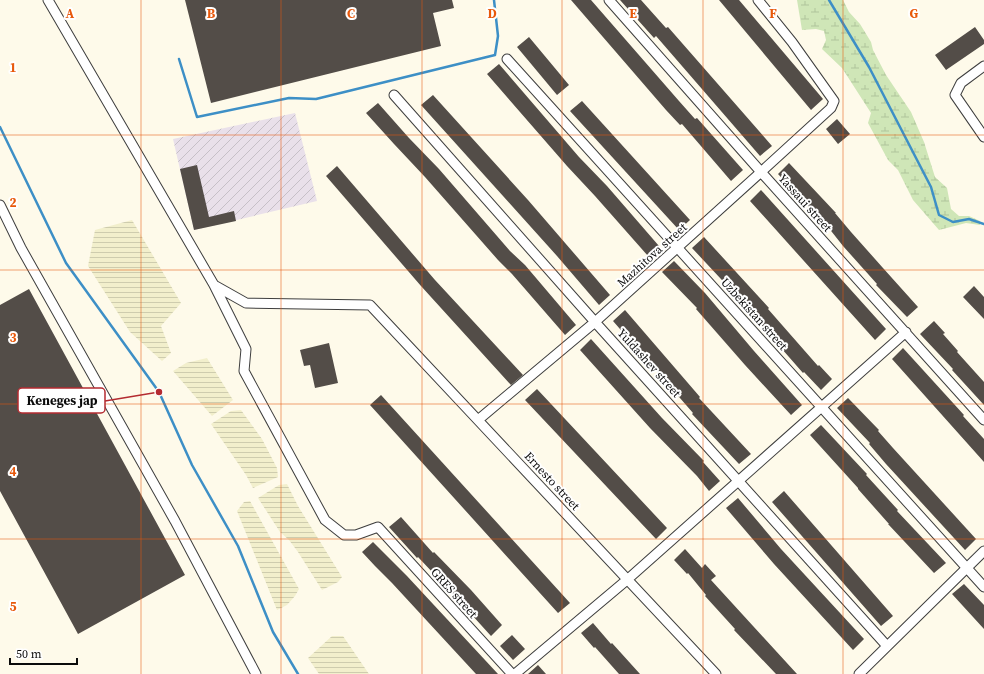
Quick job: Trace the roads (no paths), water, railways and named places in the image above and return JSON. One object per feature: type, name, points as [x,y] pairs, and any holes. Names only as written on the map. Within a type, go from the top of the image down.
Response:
[{"type":"street","points":[[48,0],[214,285]]},
{"type":"street","name":"Yassaui street","points":[[609,0],[984,420]]},
{"type":"street","name":"Mazhitova street","points":[[478,420],[595,322],[831,108],[834,101],[792,42],[758,0]]},
{"type":"street","name":"Uzbekistan street","points":[[506,58],[823,407],[984,587]]},
{"type":"street","points":[[984,66],[961,83],[956,95],[984,137]]},
{"type":"street","name":"Yuldashev street","points":[[394,95],[595,322],[887,646]]},
{"type":"street","points":[[0,205],[21,248],[176,521],[256,674]]},
{"type":"street","name":"Ernesto street","points":[[214,285],[246,303],[370,305],[716,674]]},
{"type":"street","name":"GRES street","points":[[214,285],[246,349],[244,371],[325,520],[344,535],[356,535],[378,527],[512,674]]},
{"type":"street","points":[[515,674],[628,580],[906,332]]},
{"type":"street","points":[[859,674],[984,551]]},
{"type":"waterway","points":[[179,59],[197,117],[289,98],[316,99],[495,55],[498,36],[494,0]]},
{"type":"waterway","points":[[829,0],[869,67],[931,187],[939,215],[953,222],[969,219],[984,224]]},
{"type":"waterway","points":[[0,127],[66,263],[159,392],[192,465],[238,546],[273,632],[298,674]]},
{"type":"place","name":"Keneges jap","points":[[159,392]]}]
